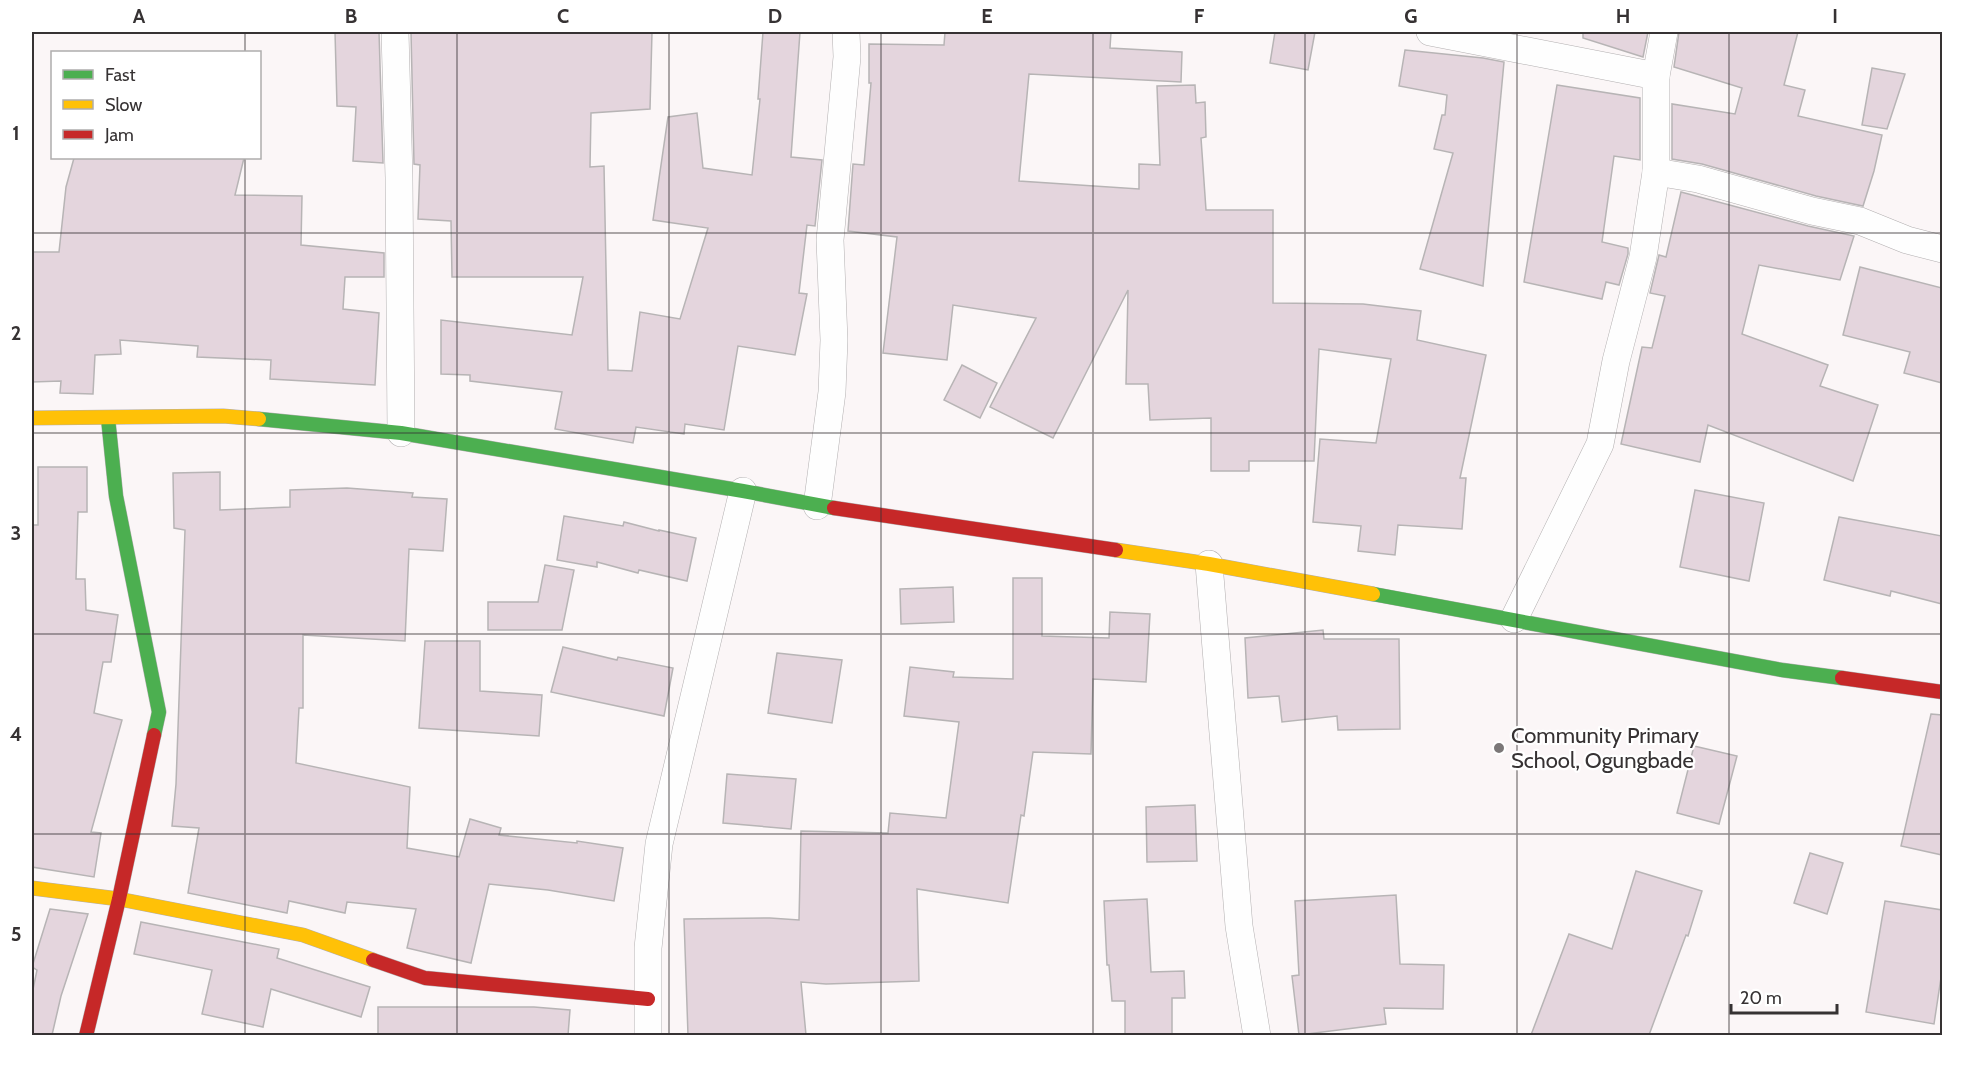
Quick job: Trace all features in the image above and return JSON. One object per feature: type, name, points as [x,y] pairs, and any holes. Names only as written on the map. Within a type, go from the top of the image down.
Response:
[{"type":"street","points":[[395,32],[399,178],[401,433]]},
{"type":"street","points":[[817,506],[832,392],[834,340],[830,240],[847,57],[846,32]]},
{"type":"street","points":[[1430,32],[1656,76]]},
{"type":"street","points":[[1514,619],[1600,444],[1616,361],[1643,257],[1656,172],[1656,76],[1664,32]]},
{"type":"street","points":[[1656,172],[1698,179],[1812,211],[1860,221],[1907,240],[1942,249]]},
{"type":"street","points":[[32,418],[223,416],[401,433],[743,491],[817,506],[1209,564],[1782,670],[1942,692]]},
{"type":"street","points":[[86,1035],[119,899],[159,712],[116,496],[108,418]]},
{"type":"street","points":[[648,1035],[648,948],[659,844],[743,491]]},
{"type":"street","points":[[1209,564],[1239,927],[1257,1035]]},
{"type":"street","points":[[32,888],[119,899],[303,935],[425,978],[648,999]]},
{"type":"building","points":[[335,32],[379,32],[383,163],[353,161],[356,107],[337,106]]},
{"type":"building","points":[[411,32],[652,32],[650,109],[591,113],[590,167],[604,166],[608,370],[632,371],[640,312],[680,319],[708,228],[653,220],[668,117],[697,113],[703,168],[752,175],[760,99],[758,99],[763,32],[800,32],[791,157],[822,160],[815,226],[807,225],[799,293],[807,294],[795,355],[738,346],[724,430],[685,424],[684,434],[636,427],[633,443],[555,429],[562,392],[470,381],[470,375],[441,374],[441,320],[572,335],[583,277],[452,277],[451,221],[418,219],[420,165],[414,164]]},
{"type":"building","points":[[945,32],[1111,32],[1110,48],[1182,52],[1181,82],[1029,74],[1019,181],[1139,189],[1139,164],[1160,165],[1157,86],[1195,85],[1196,103],[1205,102],[1206,137],[1201,138],[1206,210],[1273,210],[1273,303],[1363,304],[1421,311],[1417,340],[1486,355],[1460,478],[1466,478],[1462,529],[1398,525],[1395,555],[1358,551],[1361,526],[1313,522],[1320,439],[1376,443],[1391,359],[1319,349],[1314,461],[1249,461],[1249,471],[1211,471],[1211,418],[1150,420],[1148,384],[1126,384],[1128,290],[1053,438],[990,407],[1036,318],[953,305],[947,360],[883,353],[897,237],[848,231],[853,164],[864,165],[871,83],[869,83],[869,44],[944,45]]},
{"type":"building","points":[[1275,32],[1315,32],[1308,70],[1270,63]]},
{"type":"building","points":[[1583,32],[1648,32],[1643,57],[1583,38]]},
{"type":"building","points":[[1679,32],[1798,32],[1784,85],[1805,90],[1798,116],[1882,135],[1863,206],[1816,196],[1702,164],[1672,159],[1672,104],[1735,114],[1742,88],[1674,67]]},
{"type":"building","points":[[1405,50],[1504,62],[1483,286],[1420,269],[1453,153],[1434,149],[1442,115],[1445,115],[1447,95],[1399,86]]},
{"type":"building","points":[[1872,68],[1905,74],[1887,129],[1862,125]]},
{"type":"building","points":[[1557,85],[1640,98],[1640,160],[1614,156],[1602,242],[1628,248],[1628,254],[1619,285],[1606,282],[1602,299],[1524,282]]},
{"type":"building","points":[[74,159],[244,159],[235,195],[302,196],[301,245],[384,253],[384,277],[345,277],[343,309],[379,313],[375,385],[270,379],[271,360],[197,357],[198,346],[120,340],[121,354],[95,355],[93,394],[60,393],[61,381],[32,382],[32,252],[59,252],[66,187]]},
{"type":"building","points":[[1681,192],[1854,236],[1840,280],[1759,265],[1742,334],[1828,365],[1820,386],[1878,405],[1853,481],[1708,425],[1700,462],[1621,444],[1642,347],[1652,348],[1665,296],[1650,293],[1659,255],[1666,257]]},
{"type":"building","points":[[1860,267],[1942,288],[1942,383],[1904,373],[1910,352],[1843,335]]},
{"type":"building","points":[[962,365],[997,383],[980,418],[944,400]]},
{"type":"building","points":[[38,467],[87,467],[87,512],[78,512],[76,579],[85,579],[86,610],[118,615],[111,662],[103,662],[94,713],[122,720],[91,832],[101,833],[94,877],[32,867],[32,525],[38,525]]},
{"type":"building","points":[[220,472],[220,510],[290,507],[290,490],[347,488],[413,493],[412,497],[447,499],[443,551],[409,549],[405,641],[303,635],[303,708],[299,708],[296,763],[410,787],[407,848],[459,857],[470,819],[501,828],[499,835],[577,843],[577,841],[623,848],[614,901],[548,890],[489,884],[471,963],[407,948],[416,909],[347,902],[345,913],[289,901],[287,913],[188,893],[199,828],[172,826],[176,784],[185,530],[174,528],[173,473]]},
{"type":"building","points":[[1695,490],[1764,503],[1749,581],[1680,567]]},
{"type":"building","points":[[564,516],[623,526],[624,522],[696,538],[687,581],[639,570],[638,573],[597,562],[597,567],[557,560]]},
{"type":"building","points":[[1839,517],[1942,536],[1942,604],[1891,591],[1890,596],[1824,580]]},
{"type":"building","points":[[545,565],[574,570],[562,630],[488,630],[488,602],[538,602]]},
{"type":"building","points":[[1013,578],[1042,578],[1042,636],[1109,638],[1110,612],[1150,614],[1146,682],[1093,679],[1091,754],[1033,752],[1008,903],[917,889],[919,981],[826,984],[801,982],[806,1035],[688,1035],[684,919],[799,920],[801,831],[888,833],[890,813],[946,818],[959,722],[904,716],[910,667],[954,672],[953,677],[1013,679]]},
{"type":"building","points":[[953,587],[954,622],[901,624],[900,589]]},
{"type":"building","points":[[1323,630],[1324,639],[1399,639],[1400,729],[1338,730],[1337,716],[1282,722],[1279,696],[1248,698],[1245,638]]},
{"type":"building","points":[[425,641],[480,641],[480,691],[542,695],[539,736],[419,728]]},
{"type":"building","points":[[563,647],[617,660],[618,657],[673,668],[664,716],[551,692]]},
{"type":"building","points":[[777,653],[842,660],[832,723],[768,713]]},
{"type":"building","points":[[1931,714],[1942,715],[1942,855],[1901,846]]},
{"type":"building","points":[[1694,746],[1737,756],[1719,824],[1677,813]]},
{"type":"building","points":[[727,774],[796,779],[791,829],[723,823]]},
{"type":"building","points":[[1195,805],[1197,861],[1147,862],[1146,807]]},
{"type":"building","points":[[1810,853],[1843,863],[1827,914],[1794,903]]},
{"type":"building","points":[[1636,871],[1702,891],[1688,936],[1686,935],[1649,1035],[1531,1035],[1569,934],[1612,949]]},
{"type":"building","points":[[1396,895],[1400,964],[1444,965],[1443,1009],[1384,1008],[1386,1024],[1299,1035],[1292,976],[1299,975],[1295,901]]},
{"type":"building","points":[[1147,899],[1151,972],[1184,971],[1185,998],[1172,998],[1172,1035],[1125,1035],[1125,1001],[1112,1001],[1109,965],[1107,965],[1104,901]]},
{"type":"building","points":[[1885,901],[1942,910],[1942,971],[1934,1024],[1866,1012]]},
{"type":"building","points":[[50,909],[88,914],[61,996],[52,1035],[32,1035],[32,994],[37,970],[32,967]]},
{"type":"building","points":[[141,922],[279,949],[277,958],[370,987],[361,1017],[271,989],[263,1027],[202,1014],[212,970],[134,954]]},
{"type":"building","points":[[378,1007],[534,1007],[570,1010],[568,1035],[378,1035]]},
{"type":"traffic: fast","points":[[108,418],[116,496],[159,712],[154,735]]},
{"type":"traffic: fast","points":[[259,419],[401,433],[834,508]]},
{"type":"traffic: fast","points":[[1373,594],[1782,670],[1842,678]]},
{"type":"traffic: slow","points":[[32,418],[223,416],[259,419]]},
{"type":"traffic: slow","points":[[1116,550],[1209,564],[1373,594]]},
{"type":"traffic: slow","points":[[32,888],[119,899],[303,935],[373,960]]},
{"type":"traffic: jam","points":[[834,508],[1116,550]]},
{"type":"traffic: jam","points":[[1842,678],[1942,692]]},
{"type":"traffic: jam","points":[[86,1036],[119,899],[154,735]]},
{"type":"traffic: jam","points":[[373,960],[425,978],[648,999]]},
{"type":"place","name":"Community Primary School, Ogungbade","points":[[1499,748]]}]
